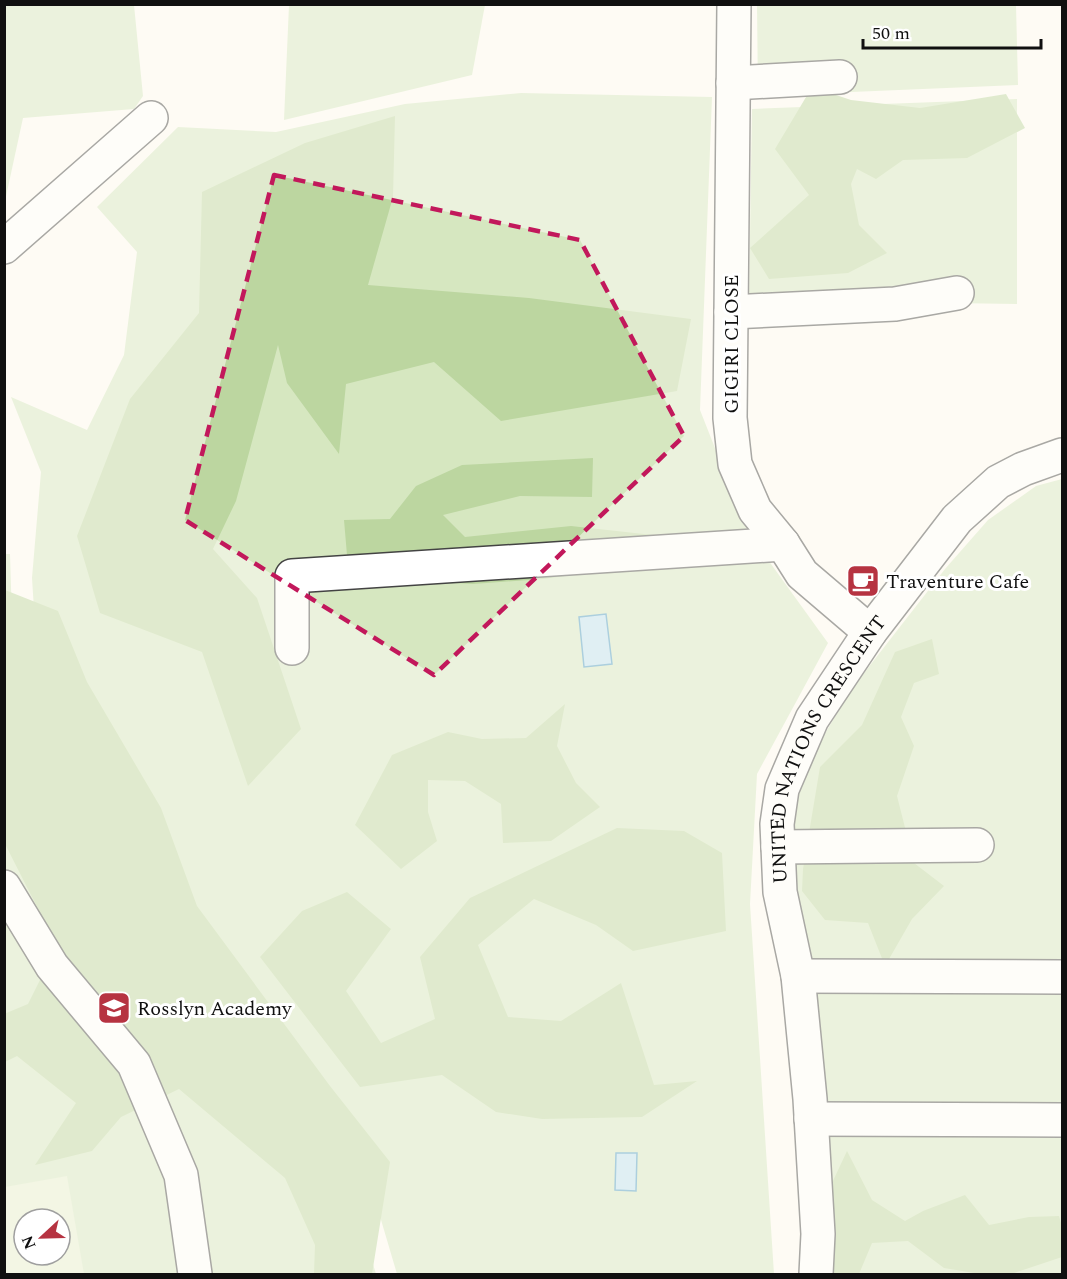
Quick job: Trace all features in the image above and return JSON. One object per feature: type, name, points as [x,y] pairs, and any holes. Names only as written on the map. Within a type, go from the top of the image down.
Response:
[{"type":"street","name":"GIGIRI CLOSE","points":[[734,4],[730,418],[735,464],[755,510],[783,544],[802,574],[870,632]]},
{"type":"street","points":[[733,83],[840,76]]},
{"type":"street","points":[[4,247],[151,118]]},
{"type":"street","points":[[731,312],[895,304],[957,293]]},
{"type":"street","name":"UNITED NATIONS CRESCENT","points":[[816,1275],[818,1234],[811,1119],[798,976],[780,892],[777,824],[782,789],[812,719],[870,632],[957,519],[975,500],[999,482],[1023,469],[1062,455]]},
{"type":"street","points":[[292,648],[292,576],[783,544]]},
{"type":"street","points":[[778,847],[977,845]]},
{"type":"street","points":[[4,887],[52,966],[134,1064],[181,1175],[195,1275]]},
{"type":"street","points":[[798,976],[1062,977]]},
{"type":"street","points":[[811,1119],[1062,1120]]},
{"type":"highlighted area","points":[[274,175],[580,240],[684,436],[434,675],[185,520]]},
{"type":"green space","points":[[5,5],[134,5],[143,96],[134,109],[23,118],[5,201]]},
{"type":"green space","points":[[289,5],[485,5],[472,75],[284,120]]},
{"type":"green space","points":[[757,5],[1016,5],[1018,85],[758,96]]},
{"type":"green space","points":[[812,87],[851,100],[920,108],[1006,94],[1025,128],[967,158],[903,160],[876,179],[857,169],[851,184],[859,225],[887,253],[848,273],[769,279],[750,248],[809,195],[775,149]]},
{"type":"green space","points":[[521,93],[712,97],[700,410],[748,532],[828,643],[757,774],[750,904],[774,1274],[397,1274],[371,1186],[171,893],[36,641],[32,578],[41,472],[11,397],[87,430],[124,355],[137,252],[97,207],[178,127],[276,132],[405,104]]},
{"type":"green space","points":[[1017,99],[1017,304],[749,300],[752,109]]},
{"type":"green space","points":[[395,116],[393,197],[368,285],[529,298],[691,319],[677,391],[501,421],[434,362],[346,384],[339,454],[287,383],[278,345],[236,501],[213,549],[257,598],[301,729],[248,786],[202,652],[100,613],[77,536],[130,399],[199,313],[202,192],[305,143]]},
{"type":"green space","points":[[593,458],[592,497],[520,496],[443,515],[465,537],[571,526],[671,537],[616,569],[543,579],[473,584],[397,580],[348,567],[344,520],[390,519],[416,486],[462,465]]},
{"type":"green space","points":[[1062,479],[1062,1274],[832,1274],[784,828],[803,771],[850,691],[945,569],[988,520],[1036,486]]},
{"type":"green space","name":"Rosslyn Academy","points":[[4,554],[10,554],[13,653],[354,1200],[376,1274],[5,1274]]},
{"type":"green space","points":[[5,590],[58,611],[87,682],[161,808],[197,906],[330,1086],[390,1162],[372,1274],[314,1274],[315,1245],[285,1178],[179,1089],[121,1117],[92,1151],[35,1165],[76,1103],[17,1056],[5,1062],[4,1014],[28,1004],[57,946],[5,844]]},
{"type":"green space","points":[[932,639],[939,674],[914,683],[901,717],[914,746],[897,796],[914,863],[944,886],[912,919],[885,966],[868,923],[825,920],[802,891],[803,869],[820,767],[862,725],[895,652]]},
{"type":"green space","points":[[565,704],[557,746],[576,783],[600,807],[551,841],[503,843],[501,804],[465,781],[428,780],[428,812],[437,841],[401,869],[355,825],[392,755],[448,732],[482,739],[526,738]]},
{"type":"green space","points":[[617,828],[684,831],[722,853],[726,931],[633,951],[596,925],[534,899],[478,945],[508,1017],[561,1021],[621,983],[654,1085],[697,1081],[642,1117],[542,1119],[496,1112],[442,1075],[360,1087],[260,957],[302,911],[347,892],[391,929],[346,991],[381,1043],[435,1019],[420,957],[470,898]]},
{"type":"green space","points":[[847,1151],[872,1200],[905,1221],[923,1211],[965,1195],[989,1225],[1029,1217],[1059,1216],[1062,1226],[1062,1257],[1011,1274],[980,1274],[944,1268],[908,1241],[872,1243],[859,1274],[825,1274],[824,1200]]},
{"type":"green space","points":[[67,1176],[84,1274],[5,1274],[5,1187]]},
{"type":"water","points":[[606,614],[612,664],[584,667],[579,617]]},
{"type":"water","points":[[616,1153],[637,1153],[636,1191],[615,1190]]},
{"type":"place","name":"Traventure Cafe","points":[[863,581]]},
{"type":"place","name":"Rosslyn Academy","points":[[114,1008]]}]
